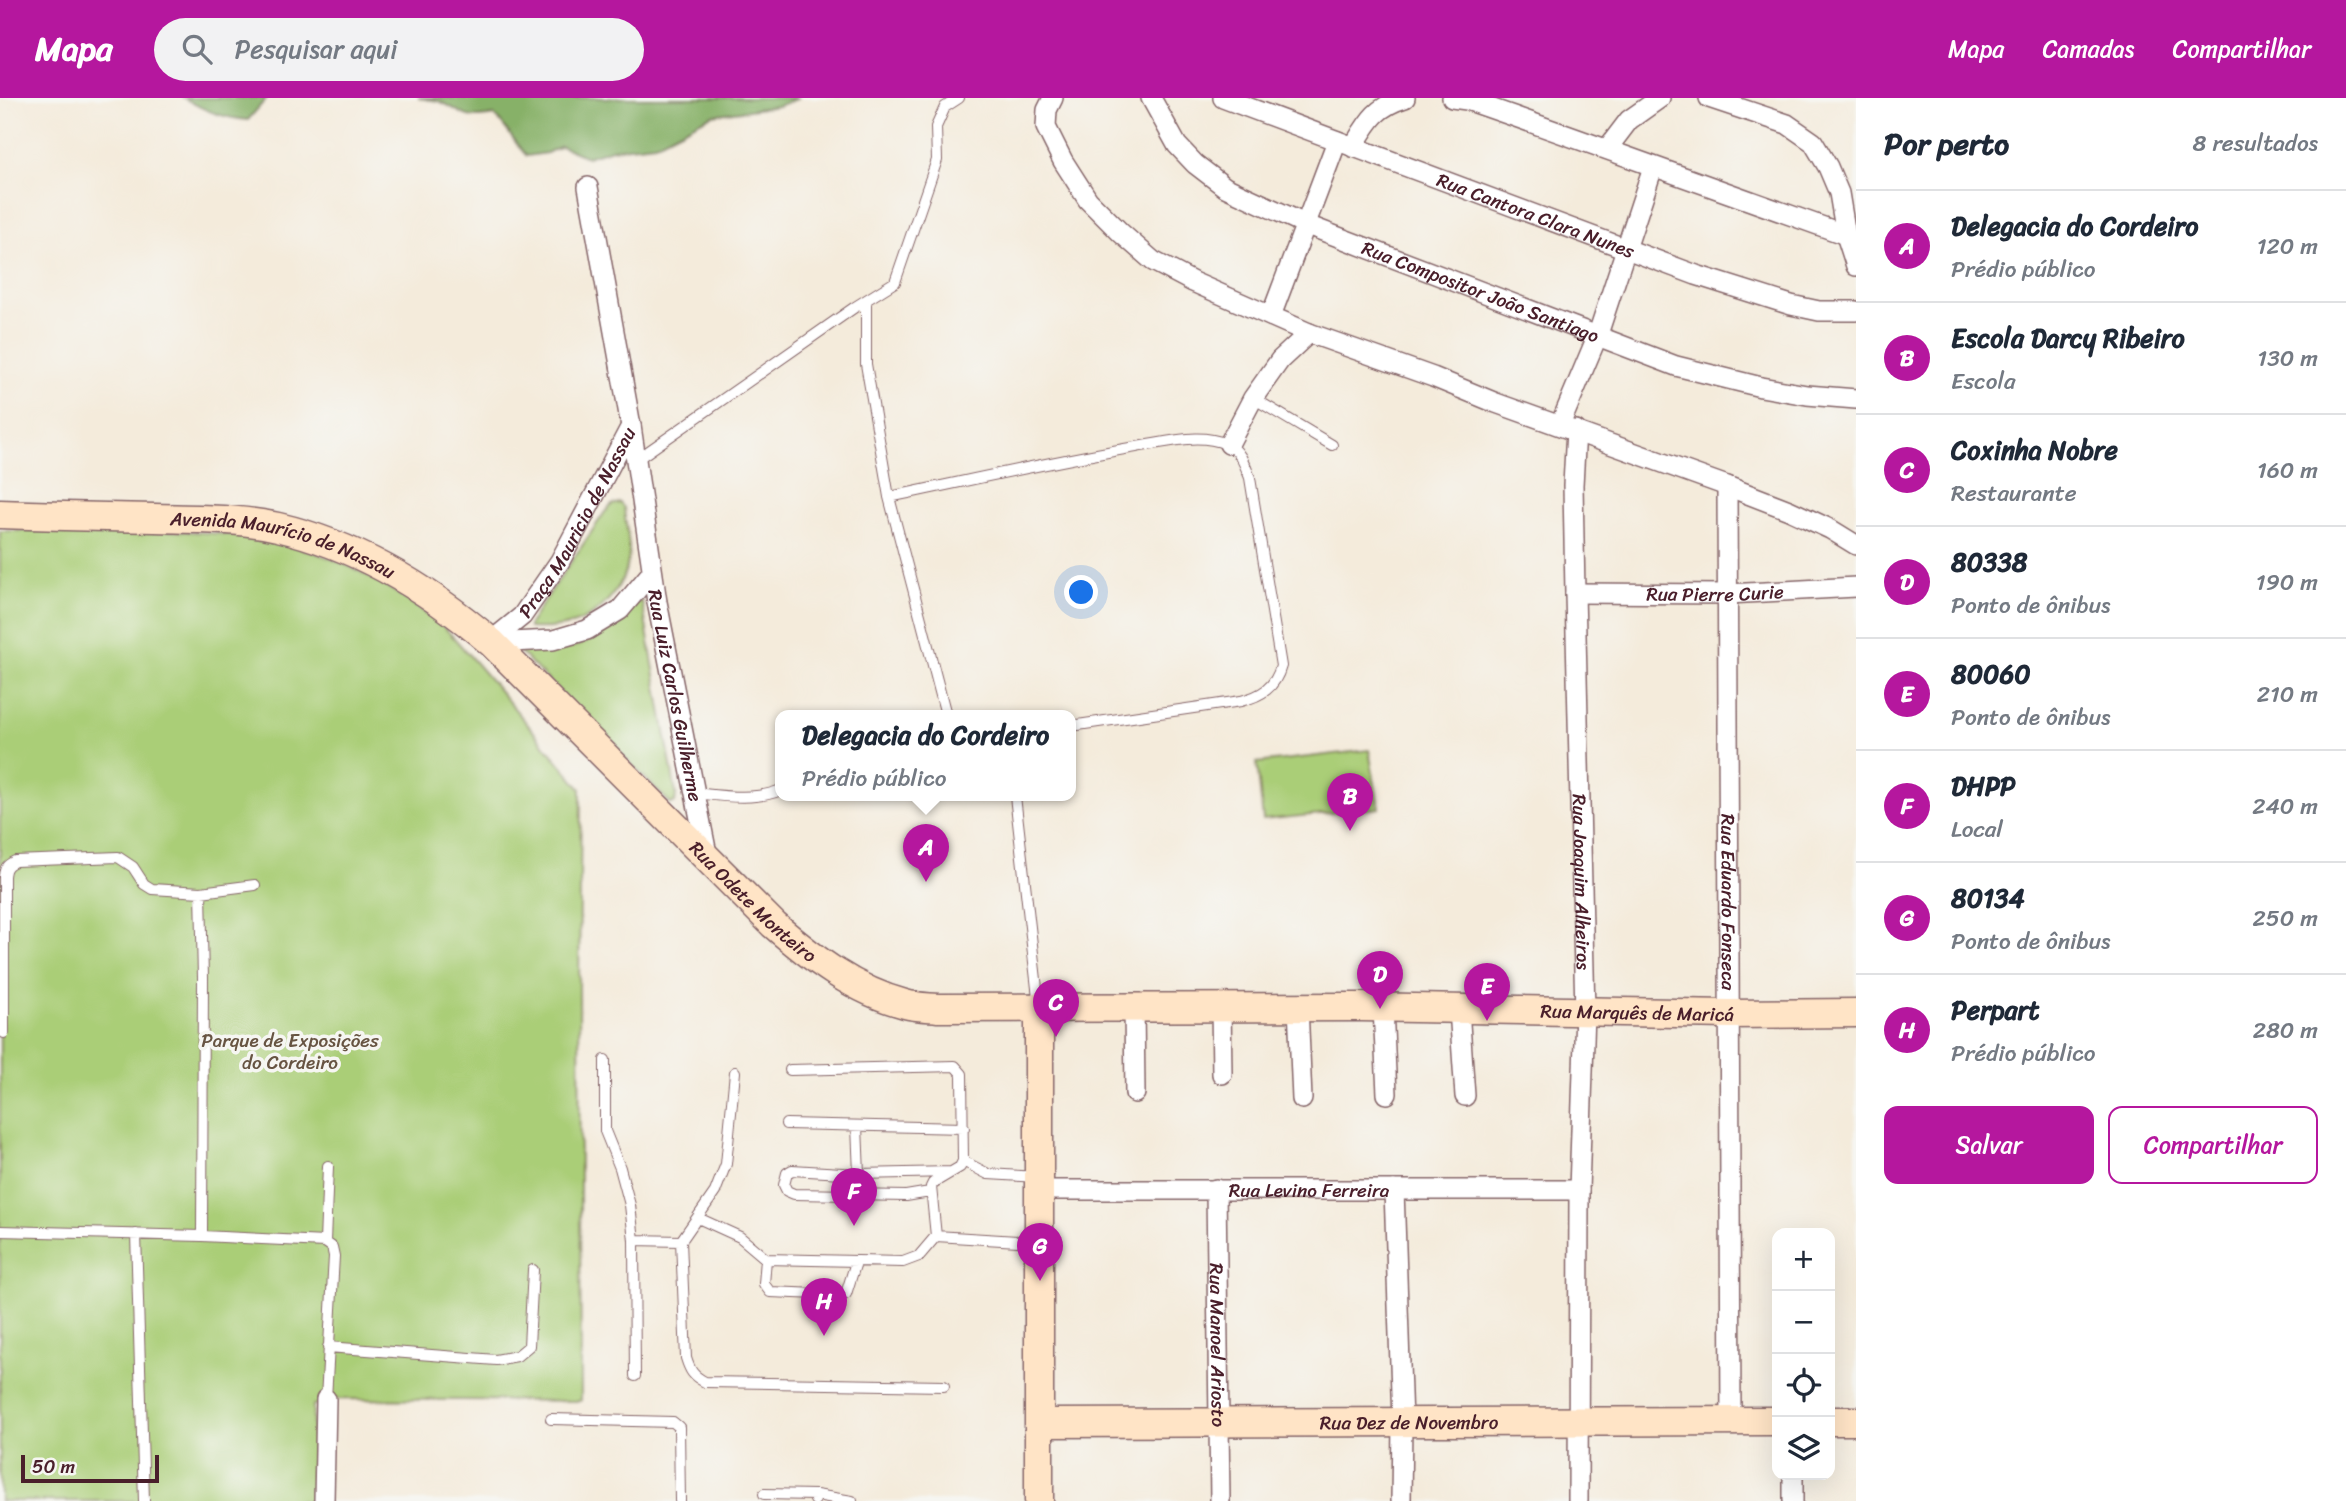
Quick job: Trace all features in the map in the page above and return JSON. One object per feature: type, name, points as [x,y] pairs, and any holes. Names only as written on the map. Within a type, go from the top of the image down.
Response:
[{"type":"main road","name":"Avenida Maurício de Nassau","points":[[0,514],[221,519],[277,527],[336,545],[413,583],[491,642],[526,678]]},
{"type":"main road","name":"Rua Odete Monteiro","points":[[526,678],[774,925],[809,955],[846,978],[907,1005],[938,1008],[1039,1006]]},
{"type":"main road","name":"Rua Marquês de Maricá","points":[[1039,1006],[1298,1006],[1729,1014],[1856,1013]]},
{"type":"main road","points":[[1039,1006],[1039,1501]]},
{"type":"main road","name":"Rua Dez de Novembro","points":[[1041,1423],[1772,1421]]},
{"type":"main road","points":[[1835,1421],[1856,1421]]},
{"type":"street","points":[[1053,98],[1047,110],[1046,127],[1063,161],[1088,200],[1153,261],[1193,282],[1309,333],[1789,510],[1856,545]]},
{"type":"street","name":"Rua Compositor João Santiago","points":[[1151,98],[1177,145],[1195,164],[1224,187],[1307,225],[1676,366],[1761,387],[1807,395],[1856,399]]},
{"type":"street","name":"Rua Cantora Clara Nunes","points":[[1223,98],[1696,275],[1791,305],[1819,311],[1856,311]]},
{"type":"street","points":[[1271,316],[1307,225],[1345,144],[1376,112],[1405,98]]},
{"type":"street","points":[[1452,98],[1467,100],[1846,235]]},
{"type":"street","points":[[1607,149],[1629,120],[1660,98]]},
{"type":"street","points":[[1710,98],[1787,124],[1813,142],[1839,193],[1846,235],[1856,266]]},
{"type":"street","name":"Rua Joaquim Alheiros","points":[[1578,1501],[1579,1190],[1586,1012],[1573,485],[1568,428],[1653,167]]},
{"type":"street","points":[[588,187],[631,426]]},
{"type":"street","points":[[1229,444],[1253,398],[1280,360],[1309,333]]},
{"type":"street","name":"Praça Mauricio de Nassau","points":[[491,642],[553,640],[587,630],[620,610],[652,572],[631,426]]},
{"type":"street","name":"Praça Mauricio de Nassau","points":[[491,642],[522,615],[560,561],[631,426]]},
{"type":"street","name":"Rua Eduardo Fonseca","points":[[1727,486],[1731,1421]]},
{"type":"street","name":"Rua Luiz Carlos Guilherme","points":[[652,572],[708,860]]},
{"type":"street","name":"Rua Pierre Curie","points":[[1575,593],[1728,594],[1856,587]]},
{"type":"street","points":[[1134,1006],[1135,1093]]},
{"type":"street","points":[[1221,1006],[1222,1074]]},
{"type":"street","points":[[1298,1006],[1302,1099]]},
{"type":"street","points":[[1383,1007],[1387,1094]]},
{"type":"street","points":[[1459,1009],[1465,1096]]},
{"type":"street","name":"Rua Levino Ferreira","points":[[1038,1184],[1216,1189],[1579,1190]]},
{"type":"street","name":"Rua Manoel Ariosto","points":[[1216,1189],[1220,1501]]},
{"type":"street","points":[[1394,1190],[1402,1422],[1401,1501]]},
{"type":"street","points":[[324,1501],[326,1399]]},
{"type":"street","points":[[1793,1480],[1793,1501]]},
{"type":"lane","points":[[636,460],[895,282],[937,160],[936,127],[945,107],[958,98]]},
{"type":"lane","points":[[866,301],[866,364],[889,497],[943,710]]},
{"type":"lane","points":[[1253,398],[1332,445]]},
{"type":"lane","points":[[889,497],[1090,455],[1191,439],[1211,439],[1229,444],[1242,457],[1250,478],[1282,666],[1279,676],[1272,687],[1256,697],[1241,701],[1076,725]]},
{"type":"lane","points":[[695,793],[766,796],[775,792]]},
{"type":"lane","points":[[1016,801],[1039,1006]]},
{"type":"lane","points":[[4,1033],[4,876],[5,868],[9,864],[15,861],[118,857],[133,867],[152,889],[201,892],[255,885]]},
{"type":"lane","points":[[201,892],[202,1236]]},
{"type":"lane","points":[[605,1060],[605,1130],[620,1168],[630,1205],[634,1240],[635,1376]]},
{"type":"lane","points":[[698,1218],[740,1237],[766,1259],[903,1262],[919,1256],[936,1236],[930,1192],[933,1183],[960,1167],[963,1161],[962,1074],[955,1066],[790,1070]]},
{"type":"lane","points":[[734,1072],[726,1164],[715,1192],[681,1241],[689,1369],[695,1377],[705,1382],[944,1386]]},
{"type":"lane","points":[[786,1124],[964,1128]]},
{"type":"lane","points":[[857,1126],[859,1174]]},
{"type":"lane","points":[[963,1161],[988,1174],[1038,1184]]},
{"type":"lane","points":[[325,1242],[328,1166]]},
{"type":"lane","points":[[930,1192],[906,1196],[794,1194],[787,1191],[784,1185],[788,1173],[792,1170],[859,1174],[951,1172]]},
{"type":"lane","points":[[0,1231],[325,1242],[332,1247],[334,1256],[326,1399]]},
{"type":"lane","points":[[136,1234],[144,1501]]},
{"type":"lane","points":[[936,1236],[1039,1242]]},
{"type":"lane","points":[[634,1240],[681,1241]]},
{"type":"lane","points":[[766,1259],[764,1284],[770,1292],[842,1295],[846,1294],[856,1262]]},
{"type":"lane","points":[[328,1347],[496,1360],[517,1356],[529,1346],[533,1270]]},
{"type":"lane","points":[[551,1419],[673,1422],[679,1427],[680,1501]]},
{"type":"lane","points":[[764,1494],[852,1501]]},
{"type":"green space","points":[[184,98],[267,98],[248,120],[214,113]]},
{"type":"green space","points":[[418,98],[799,98],[778,106],[712,115],[655,144],[612,149],[587,157],[561,146],[547,153],[527,156],[494,115],[465,115],[441,102]]},
{"type":"green space","points":[[620,503],[624,508],[629,551],[624,575],[611,596],[583,620],[551,628],[529,628],[529,624],[605,512],[612,505]]},
{"type":"green space","name":"Parque de Exposições do Cordeiro","points":[[145,530],[248,537],[280,543],[311,551],[373,578],[449,632],[581,789],[581,1401],[326,1399],[313,1405],[312,1501],[0,1501],[0,531]]},
{"type":"green space","points":[[639,600],[642,602],[676,794],[675,802],[671,804],[518,650],[556,650],[586,642],[611,626]]},
{"type":"green space","points":[[1369,750],[1379,808],[1263,820],[1257,763]]},
{"type":"place","name":"Escola Darcy Ribeiro","points":[[1350,831]]},
{"type":"place","name":"Delegacia do Cordeiro","points":[[926,882]]},
{"type":"place","name":"80338","points":[[1380,1009]]},
{"type":"place","name":"80060","points":[[1487,1021]]},
{"type":"place","name":"Coxinha Nobre","points":[[1056,1037]]},
{"type":"place","name":"DHPP","points":[[854,1226]]},
{"type":"place","name":"80134","points":[[1040,1281]]},
{"type":"place","name":"Perpart","points":[[824,1336]]}]
